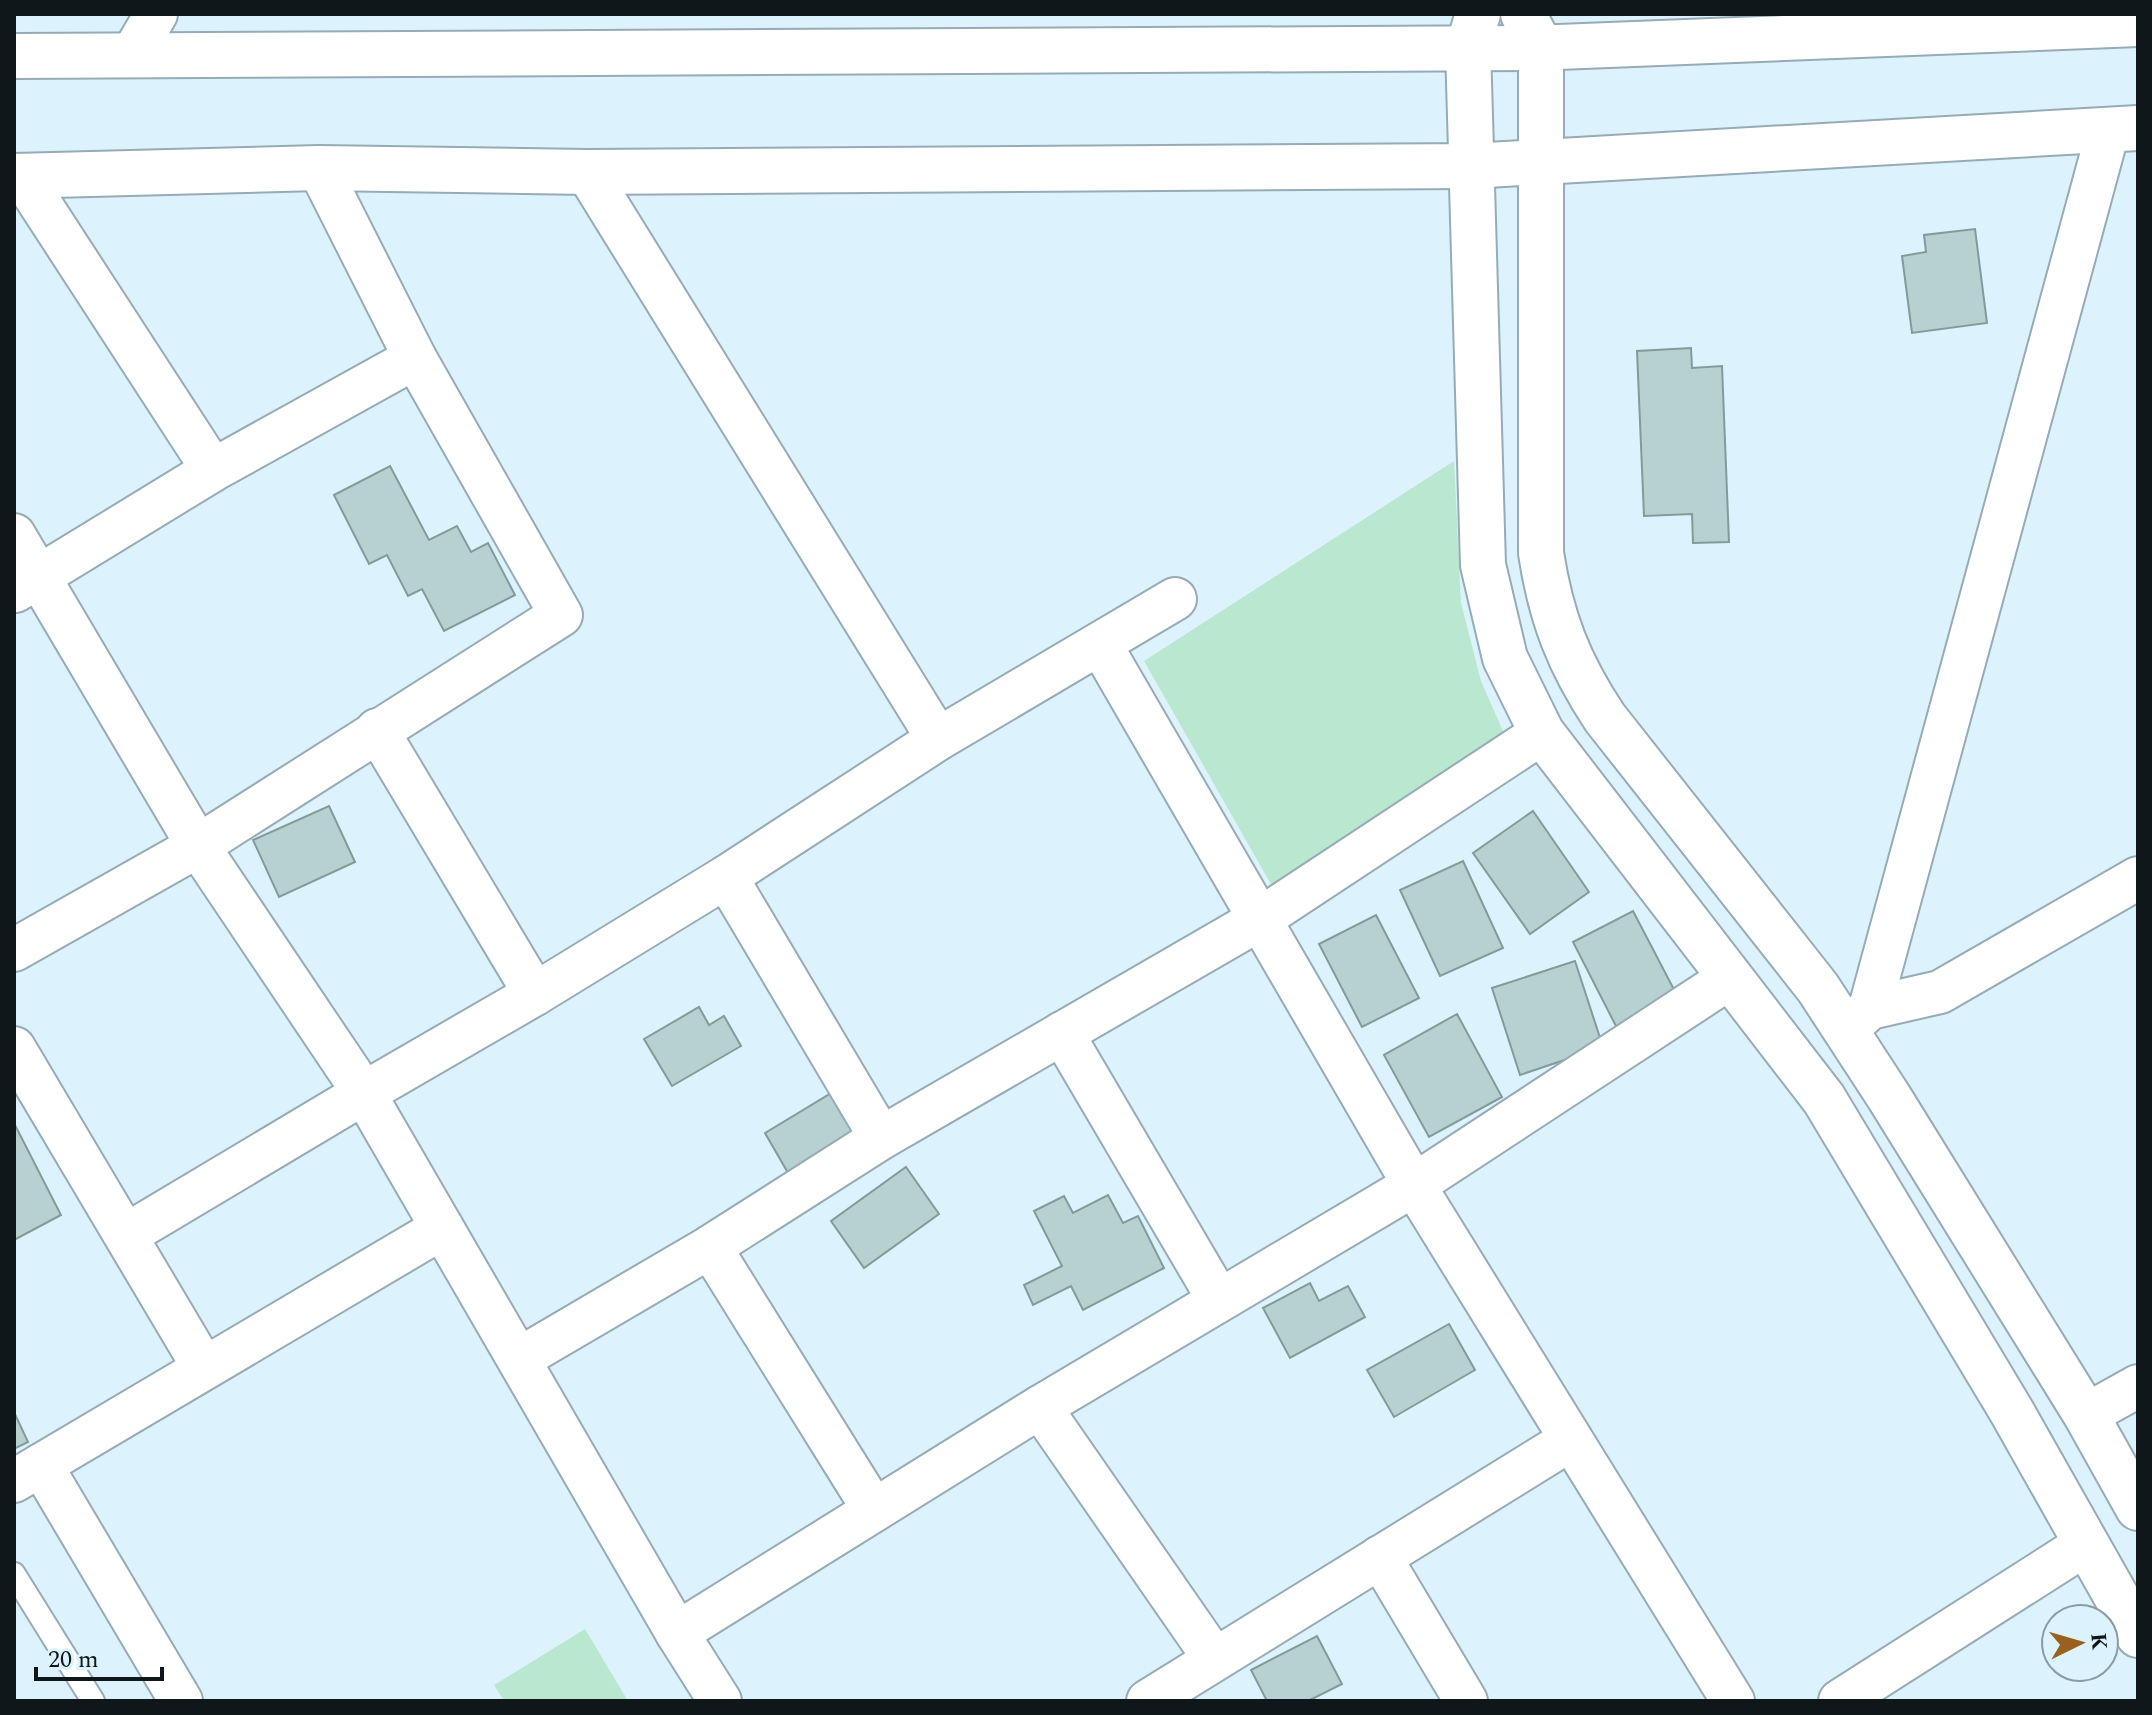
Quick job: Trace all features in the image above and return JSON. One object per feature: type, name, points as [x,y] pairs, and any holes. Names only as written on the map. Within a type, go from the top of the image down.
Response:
[{"type":"street","points":[[132,55],[156,14]]},
{"type":"street","points":[[14,56],[1473,31],[2138,24]]},
{"type":"street","points":[[1473,31],[1470,166],[1483,565],[1505,658],[1542,733],[1824,1099],[2012,1412],[2138,1635]]},
{"type":"street","points":[[1532,31],[1541,162],[1541,553],[1554,620],[1583,686],[1605,718],[1818,988],[1858,1019],[2138,1508]]},
{"type":"street","points":[[18,176],[319,168],[587,172],[1470,166],[2123,130],[1858,1019]]},
{"type":"street","points":[[14,950],[198,846],[561,615],[415,358],[319,168]]},
{"type":"street","points":[[587,172],[938,739]]},
{"type":"street","points":[[18,176],[213,470]]},
{"type":"street","points":[[26,583],[213,470],[415,358]]},
{"type":"street","points":[[14,535],[26,583],[364,1093],[677,1633],[720,1701]]},
{"type":"street","points":[[126,1235],[535,994],[726,877],[938,739],[1175,599]]},
{"type":"street","points":[[1100,644],[1414,1185],[1733,1701]]},
{"type":"street","points":[[377,730],[535,994]]},
{"type":"street","points":[[519,1359],[710,1247],[881,1138],[1260,919],[1542,733]]},
{"type":"street","points":[[726,877],[881,1138]]},
{"type":"street","points":[[1858,1019],[1940,992],[2138,878]]},
{"type":"street","points":[[677,1633],[1040,1407],[1414,1185],[1731,977]]},
{"type":"street","points":[[1062,1033],[1219,1300]]},
{"type":"street","points":[[14,1048],[204,1368]]},
{"type":"street","points":[[181,1701],[27,1473],[442,1228]]},
{"type":"street","points":[[710,1247],[874,1510]]},
{"type":"street","points":[[2086,1415],[2138,1386]]},
{"type":"street","points":[[1040,1407],[1214,1658]]},
{"type":"street","points":[[1148,1701],[1570,1440]]},
{"type":"street","points":[[1840,1701],[2086,1544]]},
{"type":"street","points":[[1380,1557],[1466,1701]]},
{"type":"lane","points":[[14,1574],[93,1701]]},
{"type":"green space","points":[[1454,461],[1461,603],[1481,681],[1510,747],[1272,886],[1144,661]]},
{"type":"green space","points":[[585,1629],[628,1701],[504,1701],[494,1685]]},
{"type":"building","points":[[1975,229],[1987,323],[1912,333],[1902,256],[1926,252],[1924,235]]},
{"type":"building","points":[[1691,348],[1692,368],[1722,366],[1729,542],[1693,543],[1692,514],[1644,516],[1637,351]]},
{"type":"building","points":[[390,466],[429,540],[457,526],[471,552],[488,543],[515,595],[444,631],[422,589],[408,596],[387,555],[369,564],[334,495]]},
{"type":"building","points":[[329,806],[355,862],[279,897],[253,840]]},
{"type":"building","points":[[1533,811],[1589,892],[1530,934],[1473,853]]},
{"type":"building","points":[[1463,861],[1503,948],[1440,976],[1400,890]]},
{"type":"building","points":[[1633,911],[1680,1001],[1619,1032],[1573,942]]},
{"type":"building","points":[[1376,915],[1419,998],[1362,1027],[1319,944]]},
{"type":"building","points":[[1575,961],[1603,1047],[1520,1075],[1492,988]]},
{"type":"building","points":[[699,1007],[709,1025],[724,1016],[741,1046],[672,1086],[644,1039]]},
{"type":"building","points":[[1457,1014],[1502,1097],[1429,1137],[1384,1055]]},
{"type":"building","points":[[838,1089],[864,1134],[791,1178],[765,1133]]},
{"type":"building","points":[[14,1123],[61,1215],[14,1240]]},
{"type":"building","points":[[906,1167],[939,1214],[864,1268],[831,1221]]},
{"type":"building","points":[[1108,1195],[1123,1223],[1138,1216],[1164,1268],[1083,1310],[1071,1286],[1033,1305],[1024,1285],[1062,1266],[1034,1211],[1064,1196],[1073,1213]]},
{"type":"building","points":[[1310,1283],[1319,1301],[1348,1286],[1365,1317],[1290,1358],[1263,1308]]},
{"type":"building","points":[[1449,1324],[1475,1370],[1394,1417],[1367,1370]]},
{"type":"building","points":[[14,1412],[28,1442],[14,1449]]},
{"type":"building","points":[[1317,1636],[1342,1684],[1308,1701],[1267,1701],[1251,1670]]}]
